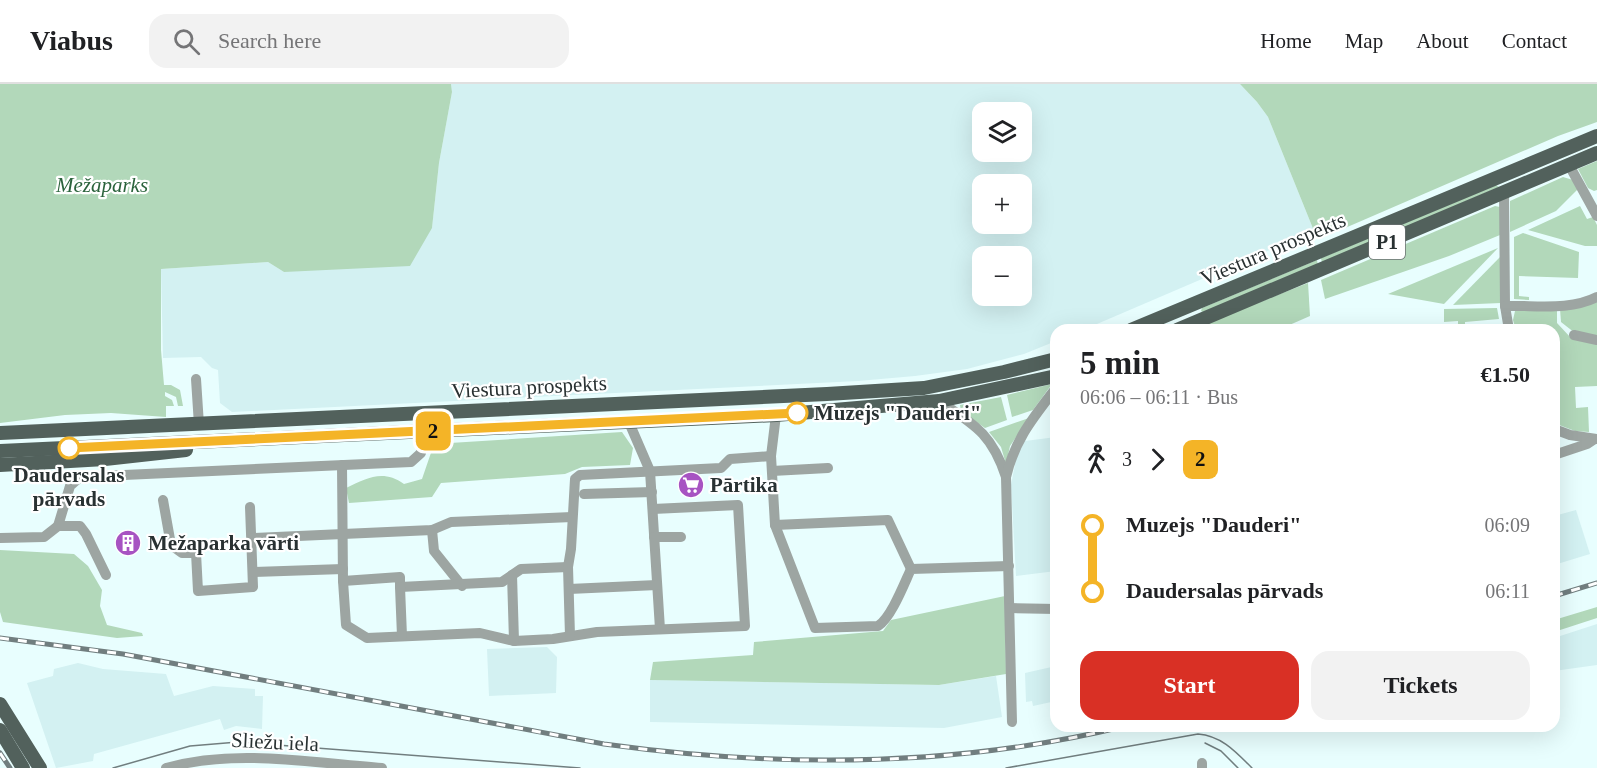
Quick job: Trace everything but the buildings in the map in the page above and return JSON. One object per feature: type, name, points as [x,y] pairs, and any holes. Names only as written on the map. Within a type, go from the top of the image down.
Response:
[{"type":"main road","name":"Viestura prospekts","points":[[1147,324],[1597,135]]},
{"type":"main road","name":"Viestura prospekts","points":[[1194,323],[1597,153]]},
{"type":"main road","points":[[1501,177],[1504,193]]},
{"type":"main road","points":[[1188,308],[1194,323]]},
{"type":"main road","name":"Viestura prospekts","points":[[0,433],[924,388],[1050,360]]},
{"type":"main road","name":"Viestura prospekts","points":[[0,451],[628,420],[776,415],[939,401],[1050,377]]},
{"type":"main road","points":[[814,395],[815,412]]},
{"type":"main road","points":[[0,465],[135,457],[200,448],[220,440]]},
{"type":"main road","points":[[0,704],[40,768]]},
{"type":"main road","points":[[0,730],[23,768]]},
{"type":"street","points":[[1569,165],[1597,216]]},
{"type":"street","points":[[1504,193],[1505,306],[1508,324]]},
{"type":"street","points":[[1505,306],[1567,306],[1597,297]]},
{"type":"street","points":[[1574,335],[1597,340]]},
{"type":"street","points":[[196,379],[199,425]]},
{"type":"street","points":[[1012,722],[1006,477],[1012,452],[1024,430],[1050,396]]},
{"type":"street","points":[[939,401],[982,432],[998,452],[1006,477]]},
{"type":"street","points":[[776,415],[771,456],[775,525],[815,628],[878,626],[882,623],[911,569]]},
{"type":"street","points":[[628,420],[650,471],[660,629]]},
{"type":"street","points":[[0,538],[44,537],[58,526],[70,486],[80,477],[415,460],[421,453],[421,431]]},
{"type":"street","points":[[1560,431],[1595,440]]},
{"type":"street","points":[[1560,453],[1595,440]]},
{"type":"street","points":[[570,636],[568,567],[575,480],[580,475],[720,468],[730,459],[771,456]]},
{"type":"street","points":[[342,465],[343,581],[346,625],[367,638],[480,633],[514,641],[660,629],[745,626],[738,505],[653,509]]},
{"type":"street","points":[[772,471],[828,468]]},
{"type":"street","points":[[584,494],[651,492]]},
{"type":"street","points":[[163,500],[171,545],[182,554],[196,553],[198,591],[253,587],[250,507]]},
{"type":"street","points":[[252,538],[432,530],[451,522],[572,517]]},
{"type":"street","points":[[775,525],[888,520],[911,569]]},
{"type":"street","points":[[58,526],[80,526],[106,575]]},
{"type":"street","points":[[432,530],[434,551],[462,586]]},
{"type":"street","points":[[654,537],[681,537]]},
{"type":"street","points":[[911,569],[1009,566]]},
{"type":"street","points":[[400,586],[462,586],[502,582],[521,569],[568,567]]},
{"type":"street","points":[[253,572],[343,569]]},
{"type":"street","points":[[512,575],[514,641]]},
{"type":"street","points":[[343,581],[400,577],[402,636]]},
{"type":"street","points":[[569,589],[657,585]]},
{"type":"street","points":[[1010,608],[1050,609]]},
{"type":"street","name":"Sliežu iela","points":[[166,768],[207,759],[246,758],[382,768]]},
{"type":"shaded area","points":[[451,84],[1240,84],[1268,117],[1314,231],[1097,324],[1050,324],[1050,343],[1024,354],[967,369],[915,376],[858,381],[232,412],[220,403],[218,370],[212,368],[201,357],[163,358],[161,269],[268,262],[284,272],[432,228],[439,163],[452,92]]},
{"type":"shaded area","points":[[1050,438],[1050,572],[1016,576],[1011,485],[1018,449],[1025,441]]},
{"type":"shaded area","points":[[1576,510],[1590,554],[1560,563],[1560,514]]},
{"type":"shaded area","points":[[1597,624],[1597,665],[1560,670],[1560,636]]},
{"type":"shaded area","points":[[547,647],[557,657],[556,693],[489,696],[487,649]]},
{"type":"shaded area","points":[[78,663],[103,669],[166,674],[174,696],[213,686],[255,689],[255,696],[263,696],[262,729],[236,726],[224,730],[220,719],[94,754],[93,761],[56,768],[27,683],[53,676],[54,669]]},
{"type":"shaded area","points":[[1050,667],[1050,702],[1033,706],[1032,701],[1026,702],[1025,673]]},
{"type":"shaded area","points":[[996,676],[1002,717],[944,728],[650,722],[650,680],[939,685]]},
{"type":"green space","name":"Mežaparks","points":[[0,84],[451,84],[452,92],[439,163],[432,228],[410,266],[284,272],[268,262],[161,269],[161,350],[164,385],[171,385],[180,390],[183,406],[178,406],[176,397],[165,392],[165,396],[172,400],[174,406],[166,406],[166,417],[111,413],[65,415],[0,423]]},
{"type":"green space","points":[[1240,84],[1597,84],[1597,122],[1558,136],[1345,228],[1324,234],[1314,231],[1268,117]]},
{"type":"green space","points":[[1597,161],[1597,190],[1594,191],[1588,188],[1578,169]]},
{"type":"green space","points":[[1563,177],[1573,180],[1578,189],[1556,211],[1510,232],[1510,201]]},
{"type":"green space","points":[[1496,185],[1499,187],[1322,263],[1321,258]]},
{"type":"green space","points":[[1495,206],[1500,207],[1500,235],[1449,256],[1325,299],[1321,280]]},
{"type":"green space","points":[[1580,206],[1587,219],[1593,217],[1597,225],[1597,246],[1585,246],[1528,230]]},
{"type":"green space","points":[[1523,233],[1579,252],[1578,278],[1519,276],[1519,296],[1529,297],[1529,300],[1514,299],[1514,237]]},
{"type":"green space","points":[[1498,248],[1444,304],[1388,294]]},
{"type":"green space","points":[[1501,256],[1501,303],[1453,305]]},
{"type":"green space","points":[[1317,260],[1318,265],[1201,311],[1202,308]]},
{"type":"green space","points":[[1308,283],[1310,316],[1292,324],[1204,324]]},
{"type":"green space","points":[[1597,302],[1597,337],[1575,333],[1561,322],[1560,309]]},
{"type":"green space","points":[[1497,308],[1499,319],[1465,322],[1465,324],[1458,324],[1458,321],[1444,322],[1444,309]]},
{"type":"green space","points":[[1557,309],[1558,324],[1514,324],[1515,311]]},
{"type":"green space","points":[[1560,326],[1571,338],[1597,344],[1597,386],[1575,387],[1576,408],[1588,407],[1589,432],[1575,431],[1560,425]]},
{"type":"green space","points":[[1050,384],[1033,410],[1012,417],[1007,395]]},
{"type":"green space","points":[[1001,397],[1007,420],[985,428],[961,411],[960,405]]},
{"type":"green space","points":[[1029,418],[1010,446],[1006,464],[1001,447],[989,432]]},
{"type":"green space","points":[[622,432],[633,448],[630,465],[582,467],[565,474],[441,483],[432,497],[349,503],[346,488],[368,478],[389,477],[404,484],[422,479],[434,444]]},
{"type":"green space","points":[[0,550],[74,554],[88,566],[102,590],[100,606],[107,625],[142,633],[143,636],[117,638],[3,622],[0,612]]},
{"type":"green space","points":[[1005,596],[1006,674],[939,685],[650,680],[653,662],[753,655],[754,642],[883,631],[891,620]]},
{"type":"green space","points":[[1597,607],[1597,618],[1560,630],[1560,618]]},
{"type":"tram line","points":[[1006,768],[1198,734],[1221,741],[1252,768]]},
{"type":"tram line","points":[[113,768],[190,746],[238,742],[580,768]]},
{"type":"tram line","points":[[1205,743],[1221,751],[1238,768]]},
{"type":"railway","points":[[1560,594],[1597,583]]},
{"type":"railway","points":[[0,638],[123,654],[604,744],[669,752],[800,760],[866,760],[996,750],[1098,732]]},
{"type":"railway","points":[[0,753],[10,768]]},
{"type":"bus line","name":"2","points":[[69,448],[797,413]]},
{"type":"place","name":"Muzejs \"Dauderi\"","points":[[797,413]]},
{"type":"place","name":"Daudersalas pārvads","points":[[69,448]]},
{"type":"place","name":"Pārtika","points":[[691,485]]},
{"type":"place","name":"Mežaparka vārti","points":[[128,543]]}]
